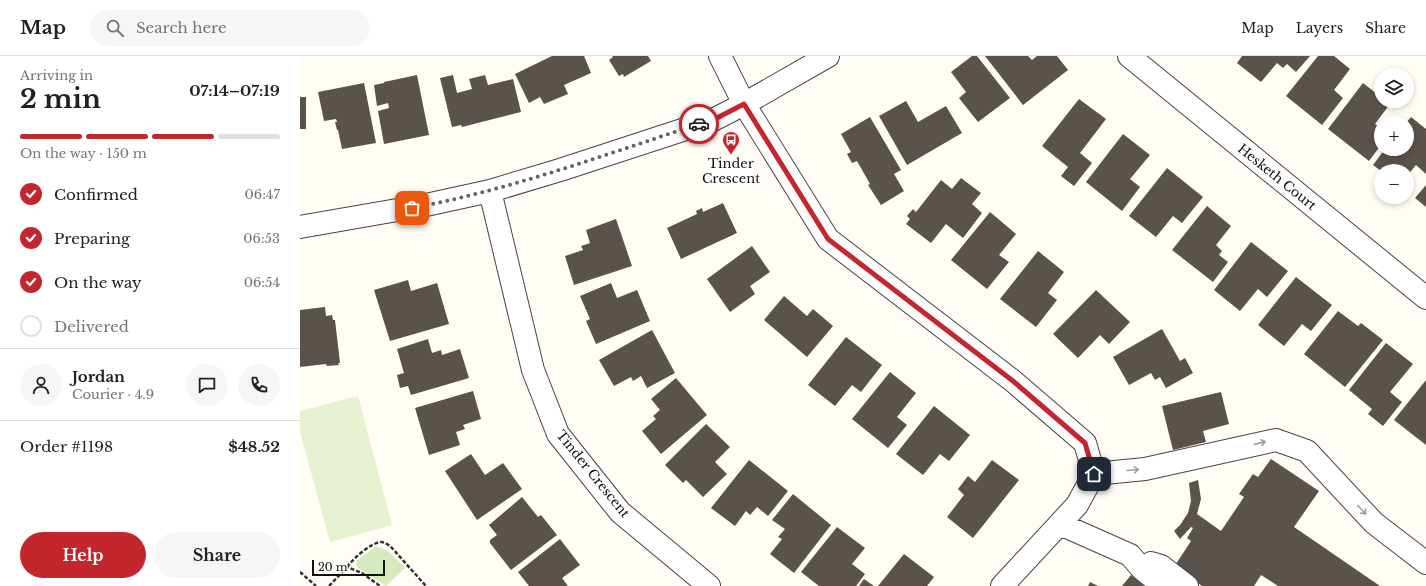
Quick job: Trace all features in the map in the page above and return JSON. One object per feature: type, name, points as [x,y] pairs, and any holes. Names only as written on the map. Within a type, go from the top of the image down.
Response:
[{"type":"street","points":[[720,56],[744,104],[828,239],[1013,381],[1085,443],[1094,474],[1077,506],[1002,586]]},
{"type":"street","points":[[300,227],[426,205],[490,191],[560,170],[713,120],[828,56]]},
{"type":"street","name":"Hesketh Court","points":[[1129,56],[1426,298]]},
{"type":"street","name":"Tinder Crescent","points":[[490,191],[533,370],[558,434],[620,512],[709,586]]},
{"type":"street","points":[[1094,474],[1145,469],[1276,440],[1307,451],[1374,523],[1426,563]]},
{"type":"street","points":[[1060,524],[1130,555],[1160,566],[1187,586]]},
{"type":"street","points":[[1130,555],[1142,569],[1163,586]]},
{"type":"path","points":[[329,586],[353,560],[372,545],[381,542],[386,543],[392,548],[426,586]]},
{"type":"path","points":[[347,567],[362,574],[380,586]]},
{"type":"path","points":[[300,572],[316,586]]},
{"type":"green space","points":[[358,396],[392,525],[330,542],[300,432],[300,411]]},
{"type":"green space","points":[[375,547],[388,551],[405,568],[386,586],[357,567],[356,561]]},
{"type":"building","points":[[552,56],[584,56],[591,73],[564,85],[568,94],[544,104],[540,97],[529,103],[515,74]]},
{"type":"building","points":[[612,56],[648,56],[651,61],[624,77],[623,74],[619,76],[609,60],[613,57]]},
{"type":"building","points":[[972,56],[977,56],[1010,98],[978,122],[959,98],[966,92],[951,72]]},
{"type":"building","points":[[985,56],[1028,56],[1032,60],[1037,56],[1057,56],[1068,70],[1023,105]]},
{"type":"building","points":[[1242,56],[1310,56],[1296,72],[1287,64],[1283,68],[1277,63],[1261,82],[1237,63]]},
{"type":"building","points":[[1318,56],[1334,56],[1350,69],[1334,90],[1343,98],[1322,125],[1286,96]]},
{"type":"building","points":[[417,75],[429,135],[384,144],[378,111],[389,108],[388,103],[377,106],[374,85]]},
{"type":"building","points":[[453,75],[457,93],[472,89],[469,79],[485,75],[488,85],[513,79],[521,112],[462,127],[461,125],[452,127],[440,78]]},
{"type":"building","points":[[364,83],[376,143],[342,149],[335,122],[337,122],[336,119],[324,121],[318,92]]},
{"type":"building","points":[[1363,83],[1374,92],[1374,108],[1387,108],[1381,116],[1374,116],[1374,154],[1369,161],[1328,129]]},
{"type":"building","points":[[300,97],[306,97],[306,129],[300,129]]},
{"type":"building","points":[[1079,99],[1106,119],[1080,153],[1092,163],[1074,186],[1061,176],[1068,167],[1042,146]]},
{"type":"building","points":[[906,101],[918,122],[946,106],[962,133],[907,165],[879,116]]},
{"type":"building","points":[[870,117],[901,170],[894,174],[904,191],[881,205],[868,185],[870,184],[857,161],[852,163],[847,154],[851,152],[841,134]]},
{"type":"building","points":[[1414,119],[1426,129],[1426,174],[1416,165],[1414,167],[1414,164],[1373,165],[1380,156],[1414,156]]},
{"type":"building","points":[[1123,134],[1150,155],[1130,179],[1140,187],[1122,211],[1086,182]]},
{"type":"building","points":[[1167,168],[1203,197],[1182,223],[1173,216],[1156,237],[1129,216]]},
{"type":"building","points":[[961,178],[981,193],[972,204],[982,213],[963,238],[946,224],[931,243],[906,224],[910,219],[907,216],[913,209],[916,212],[941,180],[952,189]]},
{"type":"building","points":[[1426,185],[1426,207],[1415,198]]},
{"type":"building","points":[[723,203],[737,233],[681,259],[667,228],[697,214],[696,211],[702,208],[703,212]]},
{"type":"building","points":[[1207,206],[1231,226],[1216,245],[1222,251],[1219,255],[1228,262],[1213,282],[1172,250]]},
{"type":"building","points":[[990,212],[1016,234],[999,255],[1009,262],[987,289],[951,260]]},
{"type":"building","points":[[616,219],[632,266],[574,285],[565,256],[583,250],[581,246],[590,243],[586,230]]},
{"type":"building","points":[[1251,242],[1288,271],[1267,297],[1258,289],[1240,311],[1214,290]]},
{"type":"building","points":[[752,246],[770,272],[750,286],[755,294],[730,312],[707,279]]},
{"type":"building","points":[[1038,251],[1064,272],[1048,293],[1057,300],[1036,327],[1000,299]]},
{"type":"building","points":[[1296,277],[1332,305],[1311,331],[1302,324],[1284,346],[1258,325]]},
{"type":"building","points":[[408,280],[411,291],[437,283],[449,324],[390,341],[374,290]]},
{"type":"building","points":[[611,283],[617,298],[637,290],[650,321],[596,344],[586,321],[590,319],[580,296]]},
{"type":"building","points":[[1096,290],[1130,322],[1109,344],[1100,335],[1078,358],[1053,334]]},
{"type":"building","points":[[784,296],[807,316],[813,309],[833,326],[807,357],[764,320]]},
{"type":"building","points":[[325,307],[326,316],[332,315],[333,320],[335,320],[340,363],[338,363],[339,365],[327,366],[326,364],[300,367],[300,310]]},
{"type":"building","points":[[1338,311],[1358,326],[1361,323],[1383,340],[1345,387],[1304,354]]},
{"type":"building","points":[[1162,329],[1180,361],[1185,358],[1193,373],[1166,388],[1160,377],[1155,380],[1151,373],[1129,385],[1113,357]]},
{"type":"building","points":[[652,330],[675,373],[647,388],[641,376],[633,381],[631,377],[614,386],[599,360]]},
{"type":"building","points":[[846,337],[882,365],[861,392],[852,385],[835,406],[808,385]]},
{"type":"building","points":[[428,339],[432,353],[441,350],[442,355],[460,349],[469,378],[411,395],[408,386],[400,388],[397,375],[404,373],[397,349]]},
{"type":"building","points":[[1386,343],[1413,364],[1390,392],[1402,402],[1383,426],[1368,414],[1372,409],[1349,390]]},
{"type":"building","points":[[890,372],[916,393],[897,417],[907,425],[888,448],[852,419]]},
{"type":"building","points":[[676,378],[707,415],[661,454],[642,431],[656,419],[653,416],[660,410],[651,399]]},
{"type":"building","points":[[1426,380],[1426,445],[1394,420]]},
{"type":"building","points":[[473,391],[481,419],[463,425],[465,429],[456,432],[460,445],[429,455],[415,408]]},
{"type":"building","points":[[1221,392],[1229,424],[1203,431],[1206,442],[1173,450],[1162,406]]},
{"type":"building","points":[[934,406],[970,435],[949,461],[940,454],[923,475],[896,454]]},
{"type":"building","points":[[706,424],[730,447],[715,462],[727,474],[703,497],[686,480],[683,483],[665,465]]},
{"type":"building","points":[[471,454],[485,475],[503,463],[522,489],[477,520],[445,471]]},
{"type":"building","points":[[1271,459],[1319,491],[1294,527],[1380,586],[1278,586],[1261,575],[1254,586],[1202,586],[1174,567],[1191,541],[1187,538],[1193,528],[1191,527],[1180,539],[1174,531],[1188,513],[1191,501],[1189,483],[1198,480],[1201,499],[1197,514],[1221,531],[1244,497],[1239,494],[1253,474],[1258,477]]},
{"type":"building","points":[[749,460],[788,491],[768,516],[757,507],[750,515],[746,511],[735,526],[711,508]]},
{"type":"building","points":[[992,460],[1019,480],[973,538],[947,517],[964,495],[958,489],[968,476],[975,482]]},
{"type":"building","points":[[793,494],[831,525],[794,573],[770,554],[782,539],[778,537],[785,529],[772,520]]},
{"type":"building","points":[[522,497],[538,517],[541,515],[557,535],[511,570],[490,543],[490,540],[497,535],[489,525]]},
{"type":"building","points":[[837,527],[865,548],[852,564],[865,574],[856,586],[819,586],[801,572]]},
{"type":"building","points":[[560,539],[580,565],[562,578],[568,586],[529,586],[518,572]]},
{"type":"building","points":[[904,554],[934,577],[927,586],[878,586]]},
{"type":"building","points":[[1131,575],[1144,586],[1122,586]]},
{"type":"building","points":[[864,579],[874,586],[859,586]]},
{"type":"building","points":[[1090,582],[1098,586],[1088,586]]},
{"type":"way so far","points":[[412,208],[490,191],[560,170],[699,124]]},
{"type":"place","name":"Tinder Crescent","points":[[731,155]]},
{"type":"route","points":[[699,124],[713,120],[744,104],[828,239],[1013,381],[1085,443],[1094,474]]}]
